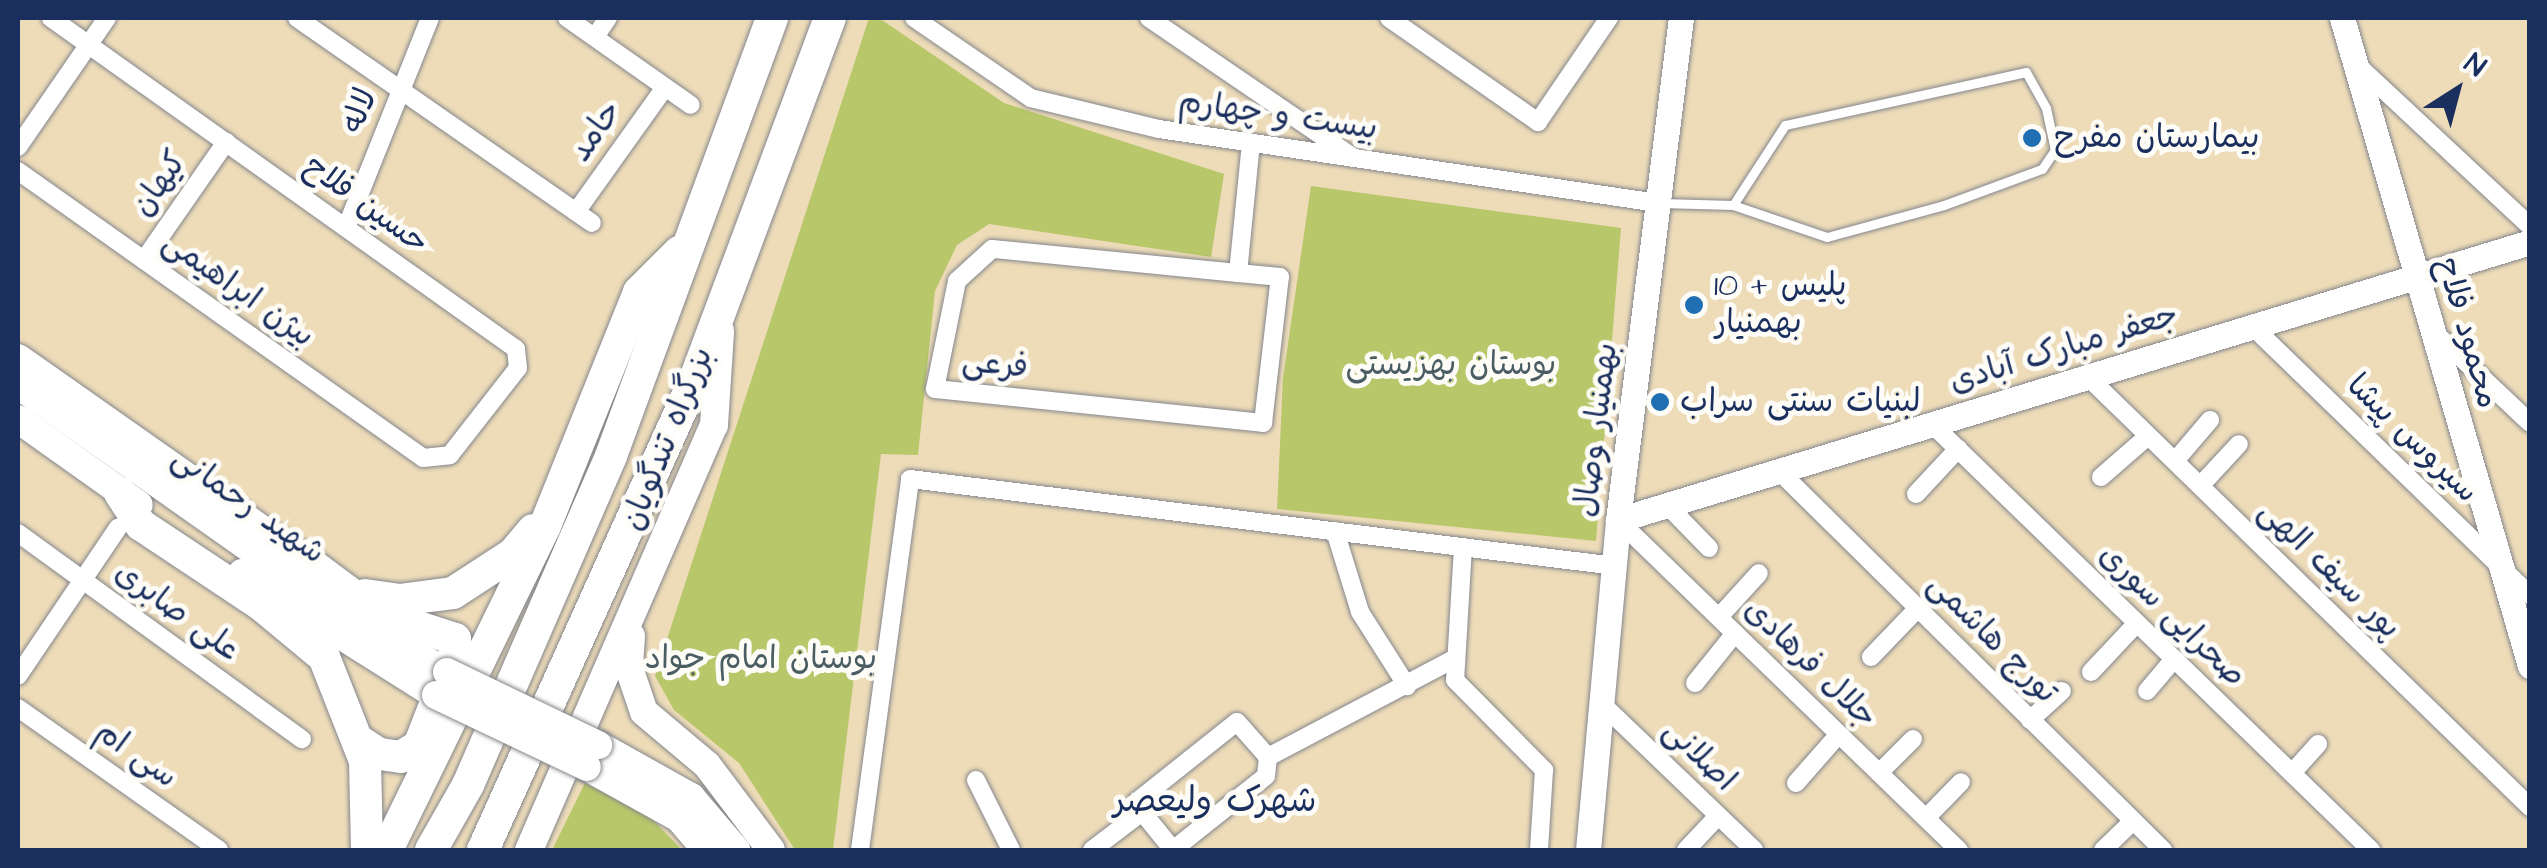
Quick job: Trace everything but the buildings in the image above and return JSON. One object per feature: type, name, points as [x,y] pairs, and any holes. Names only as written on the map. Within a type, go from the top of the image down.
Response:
[{"type":"highway","name":"بزرگراه تندگویان","points":[[431,850],[468,785],[557,588],[772,18]]},
{"type":"highway","name":"بزرگراه تندگویان","points":[[483,850],[610,576],[722,302],[830,18]]},
{"type":"highway","points":[[387,850],[436,761],[567,470],[638,292],[685,246]]},
{"type":"highway","points":[[300,556],[364,594],[398,600],[453,593],[531,534],[567,470]]},
{"type":"highway","points":[[120,493],[141,525],[260,604],[324,657],[359,741],[370,798],[367,850]]},
{"type":"highway","points":[[300,556],[378,614],[454,639],[456,650],[419,746],[402,757],[379,754],[359,741]]},
{"type":"main road","points":[[529,850],[714,425],[722,302]]},
{"type":"main road","name":"شهید رحمانی","points":[[18,358],[300,556]]},
{"type":"main road","name":"شهید رحمانی","points":[[18,385],[442,684]]},
{"type":"main road","name":"شهید رحمانی","points":[[18,420],[120,493],[442,684]]},
{"type":"main road","points":[[633,615],[629,668],[644,712],[707,765],[771,850]]},
{"type":"main road","points":[[442,684],[691,798],[736,850]]},
{"type":"main road","points":[[593,756],[679,818],[706,850]]},
{"type":"street","name":"حسین فلاح","points":[[51,18],[521,358],[461,444],[450,455],[423,458]]},
{"type":"street","points":[[18,148],[106,18]]},
{"type":"street","points":[[297,18],[400,90]]},
{"type":"street","name":"لاله","points":[[346,228],[430,18]]},
{"type":"street","points":[[567,18],[692,105]]},
{"type":"street","points":[[595,37],[608,18]]},
{"type":"street","name":"بیست و چهارم","points":[[914,18],[1030,98],[1159,129],[1658,203]]},
{"type":"street","points":[[1149,18],[1170,23],[1355,158]]},
{"type":"street","points":[[1388,18],[1538,122],[1610,18]]},
{"type":"street","name":"بهمنیار وصال","points":[[1588,850],[1618,520],[1680,18]]},
{"type":"street","name":"محمود فلاح","points":[[2342,18],[2530,666]]},
{"type":"street","points":[[2355,63],[2530,226]]},
{"type":"street","name":"حامد","points":[[400,90],[584,217],[665,86]]},
{"type":"street","name":"کیهان","points":[[144,260],[226,142]]},
{"type":"street","points":[[1238,273],[1251,143]]},
{"type":"street","name":"بیژن ابراهیمی","points":[[18,171],[423,458]]},
{"type":"street","name":"جعفر مبارک آبادی","points":[[1618,520],[2530,242]]},
{"type":"street","name":"فرعی","points":[[992,249],[1238,273],[1280,277],[1264,423],[935,389],[957,280],[992,249]]},
{"type":"street","name":"سیروس پیشا","points":[[2252,326],[2530,595]]},
{"type":"street","points":[[2432,330],[2530,424]]},
{"type":"street","name":"پور سیف الهی","points":[[2087,376],[2530,807]]},
{"type":"street","points":[[2174,462],[2210,420]]},
{"type":"street","name":"صحرایی سوری","points":[[1932,424],[2371,850]]},
{"type":"street","points":[[2101,477],[2148,436]]},
{"type":"street","points":[[2200,486],[2240,444]]},
{"type":"street","points":[[1916,494],[1958,448]]},
{"type":"street","name":"تورج هاشمی","points":[[1779,471],[2162,850]]},
{"type":"street","points":[[860,850],[910,479],[1616,566]]},
{"type":"street","points":[[1666,505],[1709,548]]},
{"type":"street","name":"جلال فرهادی","points":[[1618,520],[1959,850]]},
{"type":"street","points":[[18,676],[118,528]]},
{"type":"street","points":[[1334,532],[1360,612],[1407,686]]},
{"type":"street","name":"علی صابری","points":[[18,534],[302,739]]},
{"type":"street","points":[[1463,547],[1452,660],[1455,680],[1544,770],[1539,850]]},
{"type":"street","points":[[1718,617],[1759,572]]},
{"type":"street","points":[[1870,657],[1918,608]]},
{"type":"street","points":[[2090,672],[2137,623]]},
{"type":"street","points":[[1695,683],[1735,633]]},
{"type":"street","points":[[2147,691],[2174,659]]},
{"type":"street","points":[[1268,757],[1452,660]]},
{"type":"street","points":[[2030,720],[2062,690]]},
{"type":"street","name":"اصلانی","points":[[1602,704],[1754,850]]},
{"type":"street","name":"سی ام","points":[[18,708],[219,850]]},
{"type":"street","points":[[1236,722],[1268,757],[1266,776],[1173,850],[1135,803],[1236,722]]},
{"type":"street","points":[[1796,783],[1839,734]]},
{"type":"street","points":[[1879,772],[1913,739]]},
{"type":"street","points":[[2292,773],[2318,744]]},
{"type":"street","points":[[976,780],[1011,850]]},
{"type":"street","points":[[1926,818],[1961,782]]},
{"type":"street","points":[[1092,850],[1142,812]]},
{"type":"street","points":[[1686,850],[1718,816]]},
{"type":"street","points":[[2103,850],[2133,821]]},
{"type":"lane","points":[[1658,203],[1733,204],[1827,237],[1944,205],[2042,169],[2055,150],[2046,108],[2026,72],[1785,125],[1733,204]]},
{"type":"green space","name":"بوستان امام جواد","points":[[869,18],[879,18],[1004,103],[1224,174],[1211,257],[989,224],[957,245],[935,291],[918,455],[881,454],[833,850],[795,850],[739,763],[674,710],[655,676]]},
{"type":"green space","name":"بوستان بهزیستی","points":[[1311,186],[1621,228],[1596,541],[1277,509],[1283,378]]},
{"type":"green space","points":[[585,783],[649,816],[682,850],[552,850]]},
{"type":"place","name":"بیمارستان مفرح","points":[[2032,138]]},
{"type":"place","name":"پلیس + 10 بهمنیار","points":[[1694,305]]},
{"type":"place","name":"لبنیات سنتی سراب","points":[[1660,402]]},
{"type":"district","name":"شهرک ولیعصر","points":[[1215,801]]}]
